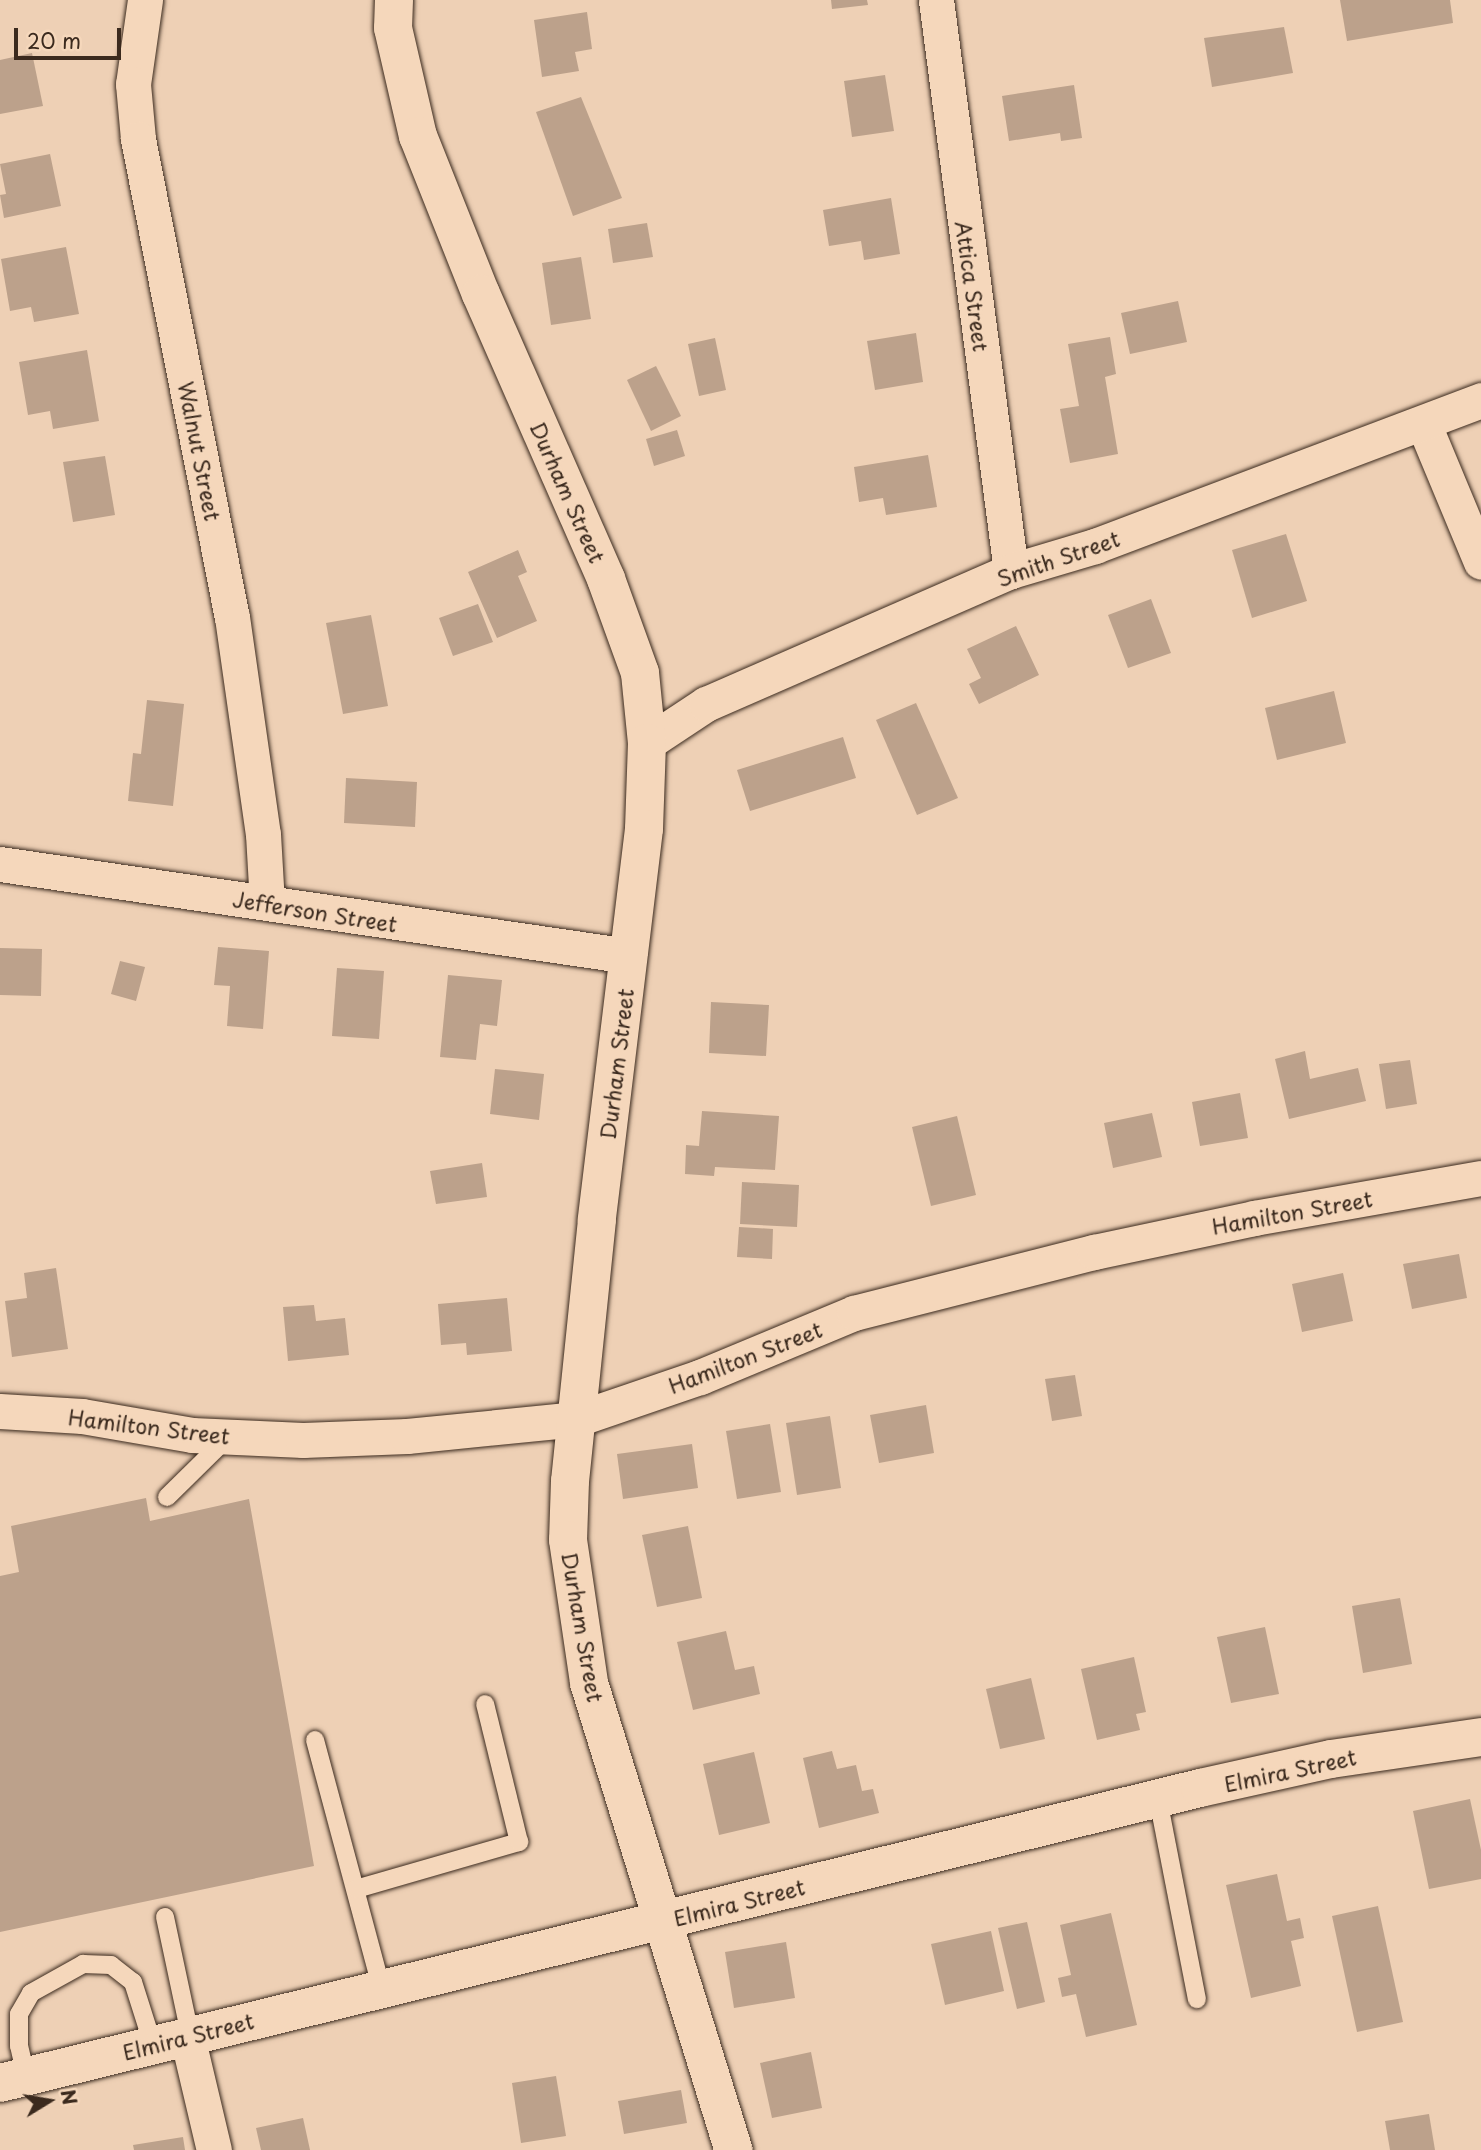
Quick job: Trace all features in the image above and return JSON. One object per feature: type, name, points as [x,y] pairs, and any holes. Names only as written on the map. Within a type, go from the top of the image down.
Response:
[{"type":"street","name":"Walnut Street","points":[[145,0],[134,84],[138,139],[232,617],[262,834],[267,903]]},
{"type":"street","name":"Durham Street","points":[[394,0],[393,28],[418,136],[481,294],[624,621],[640,673],[647,743],[644,829],[570,1481],[571,1585],[589,1683],[666,1919],[734,2150]]},
{"type":"street","name":"Attica Street","points":[[936,0],[1011,571]]},
{"type":"street","name":"Smith Street","points":[[647,743],[706,705],[1011,571],[1095,546],[1424,425],[1481,400]]},
{"type":"street","points":[[1424,425],[1481,562]]},
{"type":"street","name":"Jefferson Street","points":[[0,864],[629,956]]},
{"type":"street","name":"Hamilton Street","points":[[0,1411],[82,1416],[192,1435],[228,1437],[407,1436],[577,1419],[700,1377],[854,1313],[1120,1246],[1481,1178]]},
{"type":"street","name":"Elmira Street","points":[[13,2079],[1158,1799],[1331,1759],[1481,1737]]},
{"type":"street","points":[[177,2039],[214,2150]]},
{"type":"lane","points":[[167,1497],[228,1437]]},
{"type":"lane","points":[[356,1889],[519,1842],[485,1704]]},
{"type":"lane","points":[[315,1740],[382,1990]]},
{"type":"lane","points":[[1158,1799],[1197,1999]]},
{"type":"lane","points":[[165,1917],[177,2039]]},
{"type":"lane","points":[[13,2079],[19,2046],[19,2014],[31,1993],[83,1964],[111,1965],[133,1982],[177,2039]]},
{"type":"building","points":[[831,0],[867,0],[868,5],[832,9]]},
{"type":"building","points":[[1340,0],[1450,0],[1453,23],[1347,41]]},
{"type":"building","points":[[587,12],[592,49],[575,52],[579,71],[542,77],[534,20]]},
{"type":"building","points":[[1284,27],[1293,73],[1212,87],[1204,38]]},
{"type":"building","points":[[32,53],[43,106],[0,114],[0,60]]},
{"type":"building","points":[[885,75],[894,131],[852,137],[844,81]]},
{"type":"building","points":[[1074,85],[1082,138],[1061,141],[1060,133],[1009,141],[1002,96]]},
{"type":"building","points":[[581,97],[622,198],[573,216],[536,112]]},
{"type":"building","points":[[50,154],[61,206],[4,218],[0,195],[6,194],[0,164]]},
{"type":"building","points":[[891,198],[900,254],[864,260],[861,241],[829,246],[823,210]]},
{"type":"building","points":[[647,223],[653,257],[613,263],[608,229]]},
{"type":"building","points":[[66,247],[79,314],[34,322],[31,307],[10,311],[1,259]]},
{"type":"building","points":[[581,257],[591,319],[551,325],[542,263]]},
{"type":"building","points":[[1178,301],[1187,342],[1130,354],[1121,313]]},
{"type":"building","points":[[916,333],[923,382],[875,390],[867,341]]},
{"type":"building","points":[[1110,337],[1116,374],[1105,377],[1118,454],[1070,463],[1060,409],[1079,406],[1068,344]]},
{"type":"building","points":[[715,338],[726,390],[699,396],[688,344]]},
{"type":"building","points":[[87,350],[99,421],[53,429],[50,411],[28,415],[19,362]]},
{"type":"building","points":[[656,366],[681,416],[651,431],[627,380]]},
{"type":"building","points":[[677,430],[685,456],[654,466],[646,439]]},
{"type":"building","points":[[928,455],[937,507],[886,515],[883,498],[859,502],[854,467]]},
{"type":"building","points":[[105,456],[115,515],[73,522],[63,462]]},
{"type":"building","points":[[1286,534],[1307,601],[1252,618],[1232,550]]},
{"type":"building","points":[[518,550],[527,572],[518,576],[537,621],[497,638],[468,572]]},
{"type":"building","points":[[1151,599],[1171,653],[1128,668],[1108,615]]},
{"type":"building","points":[[478,604],[493,642],[453,656],[439,618]]},
{"type":"building","points":[[371,615],[388,706],[343,714],[326,623]]},
{"type":"building","points":[[1016,626],[1039,675],[979,704],[969,684],[981,678],[967,649]]},
{"type":"building","points":[[1334,691],[1346,743],[1277,760],[1265,708]]},
{"type":"building","points":[[147,700],[184,704],[173,806],[128,801],[133,753],[141,754]]},
{"type":"building","points":[[916,703],[958,798],[917,815],[876,720]]},
{"type":"building","points":[[843,737],[856,778],[750,811],[737,770]]},
{"type":"building","points":[[346,778],[417,782],[415,827],[344,823]]},
{"type":"building","points":[[218,947],[269,951],[263,1029],[227,1026],[230,986],[214,985]]},
{"type":"building","points":[[0,948],[42,949],[41,996],[0,995]]},
{"type":"building","points":[[120,961],[145,967],[136,1001],[111,994]]},
{"type":"building","points":[[337,968],[384,971],[379,1039],[332,1036]]},
{"type":"building","points":[[448,975],[502,980],[497,1026],[480,1024],[476,1060],[440,1057]]},
{"type":"building","points":[[711,1002],[769,1005],[766,1056],[709,1053]]},
{"type":"building","points":[[1305,1051],[1310,1079],[1358,1068],[1366,1101],[1289,1119],[1275,1059]]},
{"type":"building","points":[[1410,1060],[1417,1104],[1386,1109],[1379,1064]]},
{"type":"building","points":[[495,1069],[544,1074],[539,1120],[490,1114]]},
{"type":"building","points":[[1240,1093],[1248,1138],[1200,1146],[1192,1102]]},
{"type":"building","points":[[702,1111],[779,1116],[775,1170],[715,1167],[714,1176],[685,1174],[686,1145],[699,1146]]},
{"type":"building","points":[[1152,1113],[1162,1157],[1113,1168],[1104,1123]]},
{"type":"building","points":[[957,1116],[976,1195],[931,1206],[912,1127]]},
{"type":"building","points":[[482,1163],[487,1197],[436,1204],[430,1171]]},
{"type":"building","points":[[742,1182],[799,1185],[797,1227],[740,1224]]},
{"type":"building","points":[[739,1227],[773,1229],[772,1259],[737,1257]]},
{"type":"building","points":[[1459,1254],[1467,1298],[1412,1309],[1403,1264]]},
{"type":"building","points":[[56,1268],[68,1349],[12,1357],[5,1301],[27,1298],[24,1273]]},
{"type":"building","points":[[1343,1273],[1353,1321],[1302,1332],[1292,1284]]},
{"type":"building","points":[[507,1298],[512,1351],[467,1355],[466,1343],[441,1345],[438,1304]]},
{"type":"building","points":[[314,1305],[316,1321],[345,1318],[349,1355],[288,1361],[283,1307]]},
{"type":"building","points":[[1075,1375],[1082,1416],[1052,1421],[1045,1379]]},
{"type":"building","points":[[926,1405],[934,1453],[879,1463],[870,1415]]},
{"type":"building","points":[[830,1416],[841,1488],[797,1495],[786,1423]]},
{"type":"building","points":[[770,1424],[781,1492],[737,1499],[726,1431]]},
{"type":"building","points":[[692,1444],[698,1488],[623,1499],[617,1454]]},
{"type":"building","points":[[146,1498],[150,1521],[249,1499],[314,1866],[0,1932],[0,1576],[19,1572],[11,1526]]},
{"type":"building","points":[[688,1526],[702,1598],[657,1607],[642,1535]]},
{"type":"building","points":[[1400,1598],[1412,1664],[1363,1673],[1352,1606]]},
{"type":"building","points":[[1265,1627],[1279,1694],[1231,1703],[1217,1637]]},
{"type":"building","points":[[726,1631],[735,1670],[754,1666],[760,1694],[693,1710],[677,1642]]},
{"type":"building","points":[[1134,1657],[1146,1712],[1136,1714],[1140,1730],[1097,1740],[1081,1669]]},
{"type":"building","points":[[1031,1678],[1045,1739],[1000,1749],[986,1689]]},
{"type":"building","points":[[832,1751],[837,1769],[856,1765],[862,1791],[873,1789],[879,1813],[819,1828],[803,1758]]},
{"type":"building","points":[[754,1752],[770,1823],[719,1835],[703,1764]]},
{"type":"building","points":[[1470,1799],[1481,1850],[1481,1879],[1429,1889],[1413,1811]]},
{"type":"building","points":[[1277,1874],[1287,1921],[1300,1918],[1304,1938],[1291,1941],[1301,1986],[1251,1998],[1226,1885]]},
{"type":"building","points":[[1378,1906],[1403,2022],[1357,2032],[1332,1916]]},
{"type":"building","points":[[1111,1913],[1137,2025],[1086,2037],[1076,1994],[1062,1997],[1058,1978],[1071,1975],[1060,1925]]},
{"type":"building","points":[[1027,1922],[1045,2002],[1017,2009],[998,1928]]},
{"type":"building","points":[[991,1931],[1004,1991],[945,2005],[931,1944]]},
{"type":"building","points":[[786,1942],[795,1998],[734,2008],[725,1952]]},
{"type":"building","points":[[811,2052],[822,2108],[772,2118],[760,2063]]},
{"type":"building","points":[[556,2076],[566,2136],[521,2143],[512,2083]]},
{"type":"building","points":[[681,2090],[687,2123],[624,2134],[618,2101]]},
{"type":"building","points":[[1429,2114],[1435,2150],[1390,2150],[1385,2121]]},
{"type":"building","points":[[303,2118],[310,2150],[261,2150],[256,2128]]},
{"type":"building","points":[[183,2137],[185,2150],[134,2150],[133,2145]]}]
